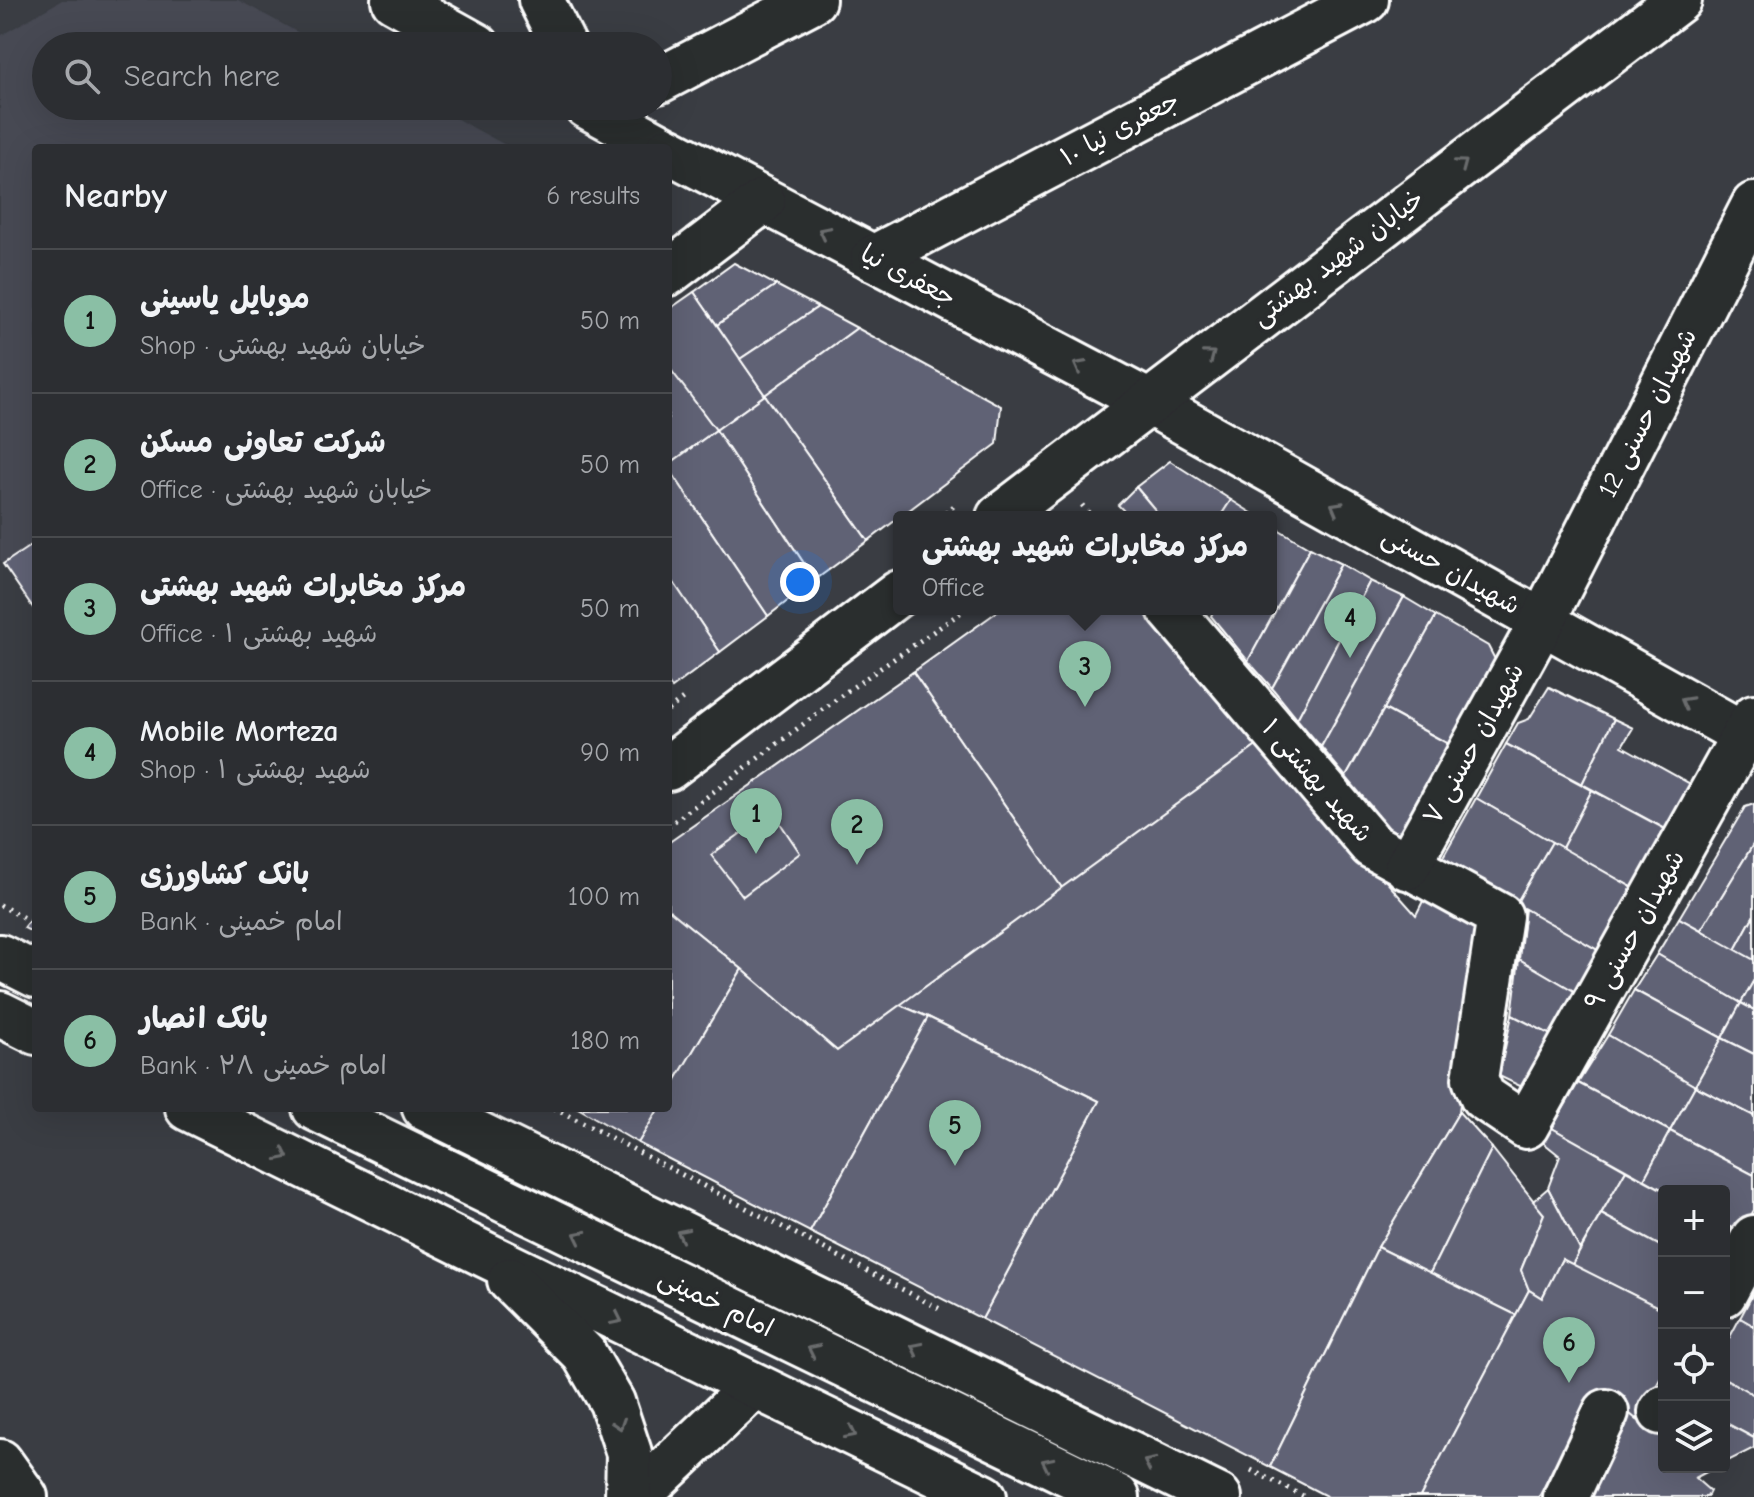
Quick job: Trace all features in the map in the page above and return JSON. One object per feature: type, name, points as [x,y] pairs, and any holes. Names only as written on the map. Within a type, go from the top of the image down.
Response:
[{"type":"street","points":[[394,0],[452,32]]},
{"type":"street","points":[[541,0],[557,32]]},
{"type":"street","points":[[672,74],[813,0]]},
{"type":"street","name":"جعفری نیا ۱۰","points":[[873,258],[1366,0]]},
{"type":"street","name":"خیابان شهید بهشتی","points":[[1007,511],[1679,0]]},
{"type":"street","name":"جعفری نیا","points":[[618,120],[658,144]]},
{"type":"street","name":"جعفری نیا","points":[[672,152],[1148,402]]},
{"type":"street","points":[[672,270],[763,201]]},
{"type":"street","name":"شهیدان حسنی 12","points":[[1542,622],[1754,205]]},
{"type":"street","name":"شهیدان حسنی","points":[[1148,402],[1542,622],[1751,730]]},
{"type":"street","points":[[672,765],[893,598]]},
{"type":"street","name":"شهید بهشتی ۱","points":[[1175,615],[1372,846],[1500,916],[1475,1079],[1483,1097],[1526,1126]]},
{"type":"street","name":"شهیدان حسنی ۷","points":[[1407,867],[1542,622]]},
{"type":"street","name":"شهیدان حسنی ۹","points":[[1526,1126],[1751,730]]},
{"type":"street","points":[[0,957],[32,973]]},
{"type":"street","points":[[0,1014],[32,1030]]},
{"type":"street","points":[[206,1112],[245,1121],[486,1255],[984,1497]]},
{"type":"street","name":"امام خمینی","points":[[323,1112],[1117,1497]]},
{"type":"street","name":"امام خمینی","points":[[434,1112],[1235,1483]]},
{"type":"street","points":[[1730,1283],[1754,1238]]},
{"type":"street","points":[[486,1255],[584,1354],[612,1402],[629,1453],[628,1497]]},
{"type":"street","points":[[637,1497],[754,1386]]},
{"type":"street","points":[[1566,1497],[1606,1412]]},
{"type":"street","points":[[0,1462],[25,1497]]},
{"type":"path","points":[[672,823],[846,692],[957,615]]},
{"type":"path","points":[[0,905],[32,922]]},
{"type":"path","points":[[562,1112],[947,1313]]},
{"type":"path","points":[[1235,1483],[1305,1497]]},
{"type":"shaded area","points":[[62,0],[238,0],[297,32],[32,32],[32,120],[459,120],[504,144],[32,144],[32,545],[3,564],[0,560],[0,36]]},
{"type":"building","points":[[734,263],[776,285],[717,325],[694,292]]},
{"type":"building","points":[[776,285],[818,307],[740,359],[717,325]]},
{"type":"building","points":[[694,292],[765,395],[716,430],[672,371],[672,307]]},
{"type":"building","points":[[818,307],[857,328],[765,395],[740,359]]},
{"type":"building","points":[[857,328],[1001,406],[997,444],[908,511],[893,511],[893,522],[868,541],[765,395]]},
{"type":"building","points":[[672,371],[716,430],[672,462]]},
{"type":"building","points":[[765,395],[868,541],[815,580],[716,430]]},
{"type":"building","points":[[716,430],[815,580],[768,616],[672,473],[672,462]]},
{"type":"building","points":[[1170,461],[1231,500],[1224,511],[1156,511],[1136,487]]},
{"type":"building","points":[[672,473],[768,616],[720,652],[672,580]]},
{"type":"building","points":[[1136,487],[1156,511],[1124,511],[1118,505]]},
{"type":"building","points":[[1231,500],[1248,511],[1224,511]]},
{"type":"building","points":[[1277,529],[1310,548],[1277,608]]},
{"type":"building","points":[[32,545],[32,606],[3,564]]},
{"type":"building","points":[[1310,548],[1341,564],[1272,688],[1248,661],[1273,615],[1277,615],[1277,608]]},
{"type":"building","points":[[1341,564],[1370,581],[1297,719],[1272,688]]},
{"type":"building","points":[[672,580],[720,652],[672,688]]},
{"type":"building","points":[[1370,581],[1404,597],[1321,747],[1297,719]]},
{"type":"building","points":[[1404,597],[1436,616],[1346,777],[1321,747]]},
{"type":"building","points":[[993,615],[1154,615],[1262,742],[1062,888],[913,672]]},
{"type":"building","points":[[1211,615],[1273,615],[1248,661]]},
{"type":"building","points":[[1436,616],[1488,646],[1499,667],[1454,747],[1384,709]]},
{"type":"building","points":[[913,672],[1062,888],[837,1051],[672,912],[672,840]]},
{"type":"building","points":[[1549,687],[1614,719],[1582,784],[1506,744],[1518,723],[1529,719]]},
{"type":"building","points":[[1384,709],[1454,747],[1402,839],[1346,777]]},
{"type":"building","points":[[1614,719],[1633,728],[1622,746],[1692,785],[1667,830],[1582,784]]},
{"type":"building","points":[[1262,742],[1416,915],[1425,897],[1483,925],[1459,1112],[1378,1247],[1270,1467],[982,1319],[1099,1101],[900,1005]]},
{"type":"building","points":[[1506,744],[1592,790],[1562,848],[1476,798]]},
{"type":"building","points":[[1592,790],[1667,830],[1635,889],[1562,848]]},
{"type":"building","points":[[1476,798],[1552,842],[1516,904],[1440,862]]},
{"type":"building","points":[[1754,804],[1754,843],[1701,930],[1679,918],[1745,807]]},
{"type":"building","points":[[772,811],[800,853],[743,896],[711,855]]},
{"type":"building","points":[[1552,842],[1635,889],[1601,952],[1516,904]]},
{"type":"building","points":[[1754,843],[1754,915],[1735,950],[1701,930]]},
{"type":"building","points":[[1525,909],[1601,952],[1579,994],[1519,959]]},
{"type":"building","points":[[672,912],[742,969],[672,1086]]},
{"type":"building","points":[[1754,915],[1754,960],[1735,950]]},
{"type":"building","points":[[32,917],[32,932],[24,928]]},
{"type":"building","points":[[1679,918],[1754,960],[1754,980],[1741,1003],[1657,954]]},
{"type":"building","points":[[1657,954],[1741,1003],[1722,1038],[1634,990]]},
{"type":"building","points":[[1519,959],[1579,994],[1555,1037],[1512,1015]]},
{"type":"building","points":[[742,969],[837,1051],[900,1005],[928,1017],[810,1232],[638,1143],[657,1112],[672,1112],[672,1086]]},
{"type":"building","points":[[1754,980],[1754,1010],[1741,1003]]},
{"type":"building","points":[[1634,990],[1722,1038],[1695,1086],[1608,1035]]},
{"type":"building","points":[[1741,1003],[1754,1010],[1754,1054],[1722,1038]]},
{"type":"building","points":[[1512,1015],[1555,1037],[1530,1083],[1522,1087],[1499,1076]]},
{"type":"building","points":[[928,1017],[1099,1101],[982,1319],[810,1232]]},
{"type":"building","points":[[1608,1035],[1695,1086],[1670,1131],[1578,1083]]},
{"type":"building","points":[[1722,1038],[1754,1054],[1754,1116],[1695,1086]]},
{"type":"building","points":[[1578,1083],[1670,1131],[1644,1179],[1552,1128]]},
{"type":"building","points":[[1695,1086],[1754,1116],[1754,1175],[1670,1131]]},
{"type":"building","points":[[585,1112],[657,1112],[638,1143]]},
{"type":"building","points":[[1459,1112],[1492,1148],[1430,1273],[1378,1247]]},
{"type":"building","points":[[1552,1128],[1626,1170],[1580,1250],[1548,1188],[1560,1156],[1540,1140]]},
{"type":"building","points":[[1670,1131],[1754,1175],[1754,1210],[1741,1233],[1730,1227],[1730,1185],[1658,1187],[1644,1179]]},
{"type":"building","points":[[1492,1148],[1544,1214],[1521,1270],[1529,1290],[1516,1315],[1430,1273]]},
{"type":"building","points":[[1626,1170],[1658,1187],[1658,1245],[1601,1214]]},
{"type":"building","points":[[1548,1188],[1580,1250],[1572,1265],[1562,1259],[1542,1298],[1529,1290],[1521,1270],[1544,1214],[1533,1201]]},
{"type":"building","points":[[1601,1214],[1658,1245],[1658,1307],[1572,1265]]},
{"type":"building","points":[[1730,1227],[1741,1233],[1730,1253]]},
{"type":"building","points":[[1378,1247],[1516,1315],[1420,1497],[1328,1497],[1270,1467]]},
{"type":"building","points":[[1562,1259],[1658,1307],[1658,1383],[1637,1420],[1624,1409],[1592,1393],[1539,1497],[1420,1497],[1529,1290],[1542,1298]]},
{"type":"building","points":[[1754,1292],[1754,1326],[1740,1318]]},
{"type":"building","points":[[1740,1318],[1754,1326],[1754,1395],[1730,1381],[1730,1337]]},
{"type":"building","points":[[1730,1381],[1754,1395],[1754,1438],[1730,1425]]},
{"type":"building","points":[[1624,1409],[1658,1431],[1658,1473],[1705,1473],[1695,1478],[1710,1491],[1707,1497],[1581,1497]]},
{"type":"building","points":[[1730,1425],[1754,1438],[1754,1448],[1730,1460]]},
{"type":"place","name":"Mobile Morteza","points":[[1350,658]]},
{"type":"place","name":"مرکز مخابرات شهید بهشتی","points":[[1085,707]]},
{"type":"place","name":"موبایل یاسینی","points":[[756,854]]},
{"type":"place","name":"شرکت تعاونی مسکن","points":[[857,865]]},
{"type":"place","name":"بانک کشاورزی","points":[[955,1166]]},
{"type":"place","name":"بانک انصار","points":[[1569,1383]]}]
